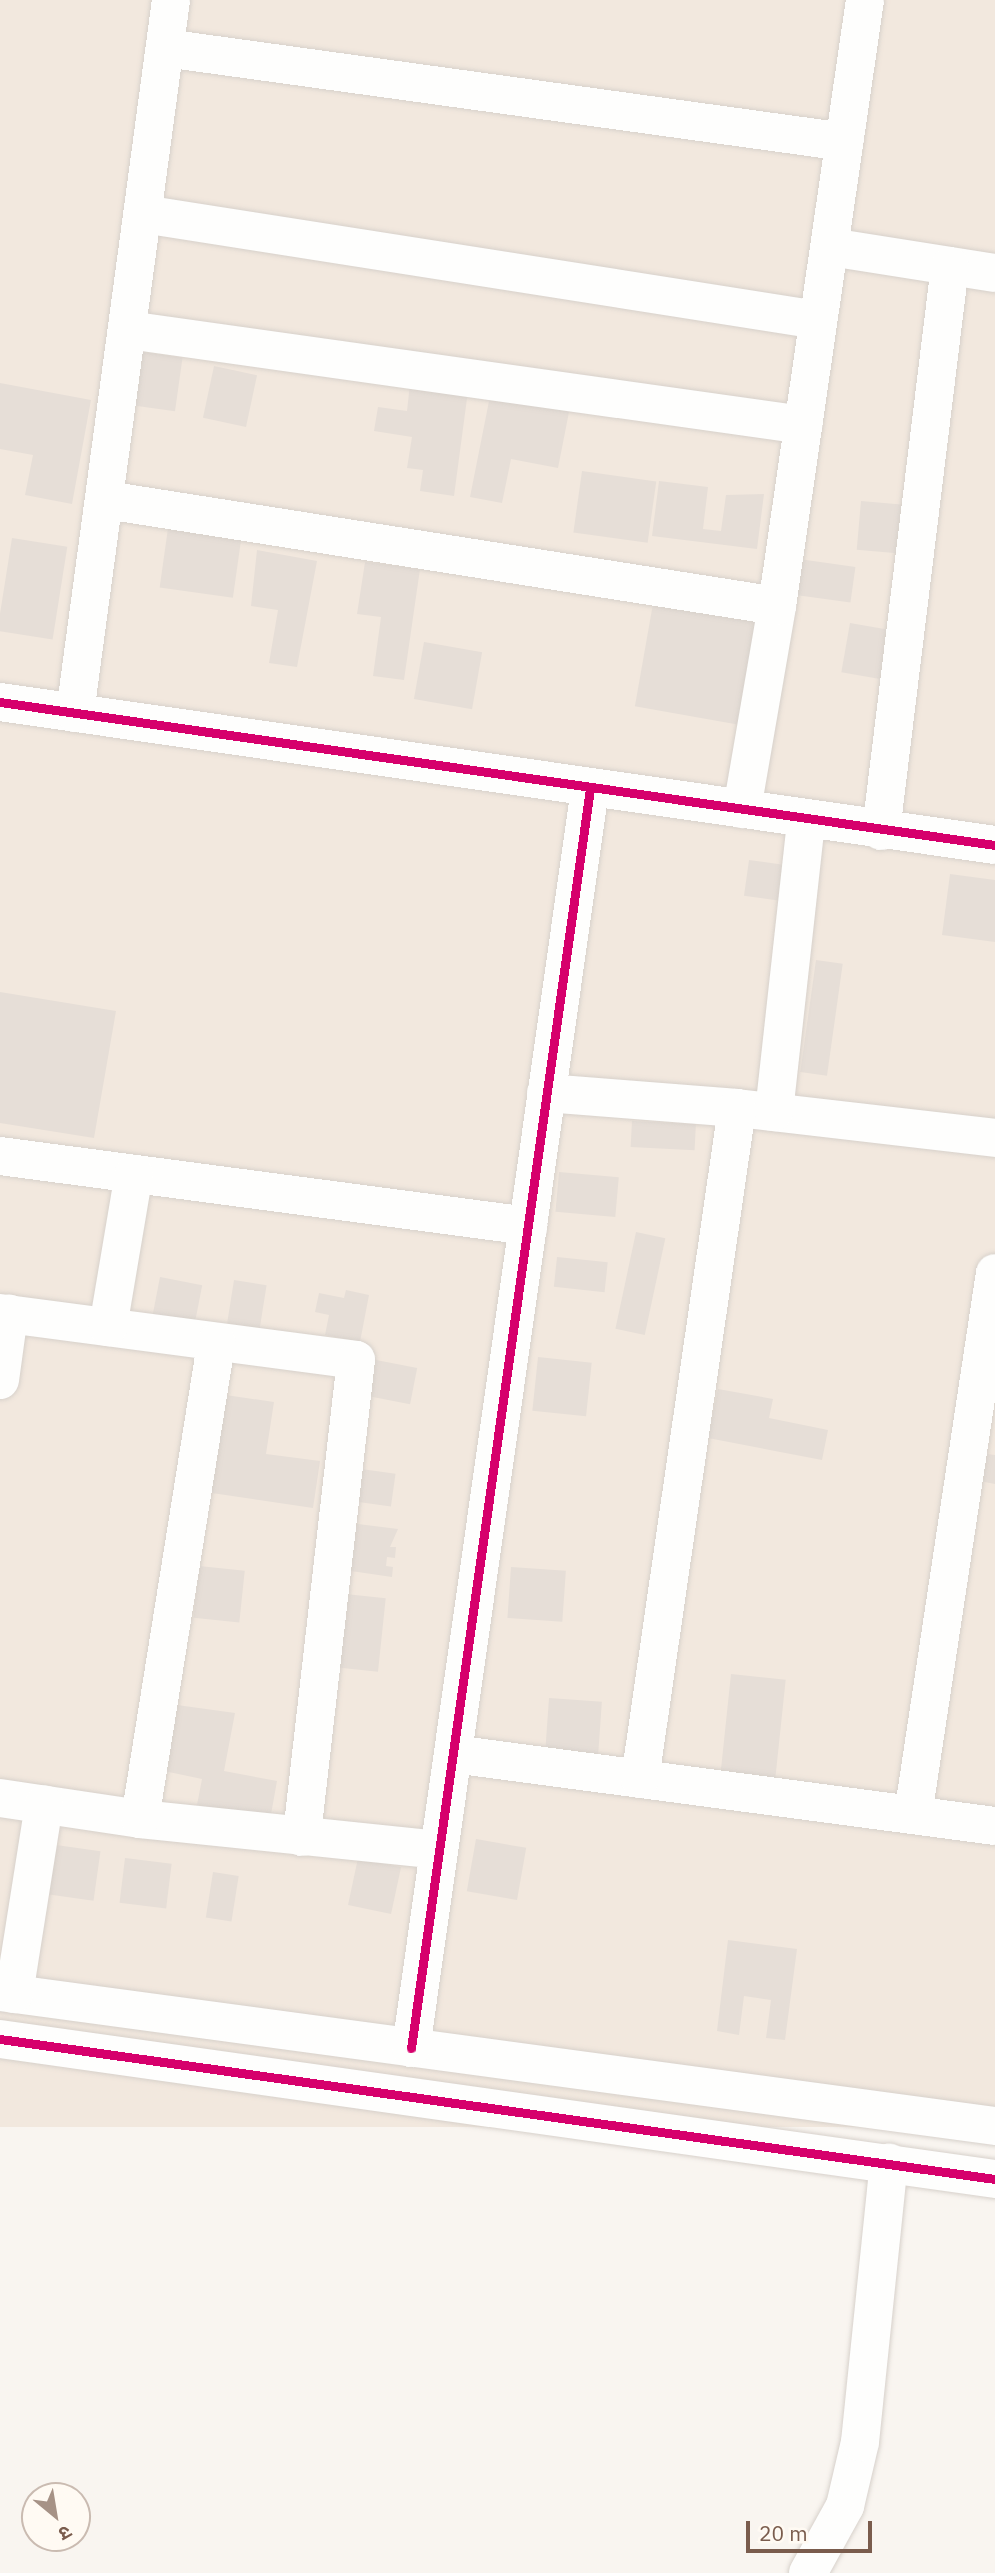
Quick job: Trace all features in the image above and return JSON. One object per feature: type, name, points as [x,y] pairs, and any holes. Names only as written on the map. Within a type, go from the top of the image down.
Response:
[{"type":"street","points":[[75,713],[106,500],[171,0]]},
{"type":"street","points":[[742,809],[777,606],[865,0]]},
{"type":"street","points":[[165,48],[845,142]]},
{"type":"street","points":[[143,214],[818,320]]},
{"type":"street","points":[[830,247],[995,273]]},
{"type":"street","points":[[881,831],[950,266]]},
{"type":"street","points":[[128,330],[803,425]]},
{"type":"street","points":[[106,500],[777,606]]},
{"type":"street","points":[[0,702],[742,809],[806,821],[995,845]]},
{"type":"street","points":[[411,2048],[590,789]]},
{"type":"street","points":[[640,1779],[806,821]]},
{"type":"street","points":[[546,1093],[755,1110],[995,1138]]},
{"type":"street","points":[[0,1156],[528,1226]]},
{"type":"street","points":[[108,1327],[134,1174]]},
{"type":"street","points":[[913,1815],[995,1273]]},
{"type":"street","points":[[0,1380],[5,1313],[356,1360],[302,1837]]},
{"type":"street","points":[[140,1819],[216,1342]]},
{"type":"street","points":[[453,1754],[995,1826]]},
{"type":"street","points":[[0,1798],[140,1819],[438,1850]]},
{"type":"street","points":[[44,1804],[7,1993],[995,2126]]},
{"type":"street","points":[[0,2039],[995,2179]]},
{"type":"street","points":[[808,2573],[845,2506],[860,2442],[889,2163]]},
{"type":"shaded area","points":[[0,0],[995,0],[995,2127],[0,2127]]},
{"type":"building","points":[[134,351],[183,358],[175,411],[126,404]]},
{"type":"building","points":[[214,366],[257,375],[246,427],[203,418]]},
{"type":"building","points":[[0,383],[91,400],[72,504],[25,495],[33,455],[0,449]]},
{"type":"building","points":[[410,384],[468,391],[454,496],[420,491],[423,470],[407,468],[412,437],[374,431],[378,407],[407,411]]},
{"type":"building","points":[[491,391],[570,407],[558,468],[511,459],[502,503],[470,497]]},
{"type":"building","points":[[582,471],[656,481],[648,543],[573,532]]},
{"type":"building","points":[[659,481],[708,487],[703,529],[721,531],[726,495],[764,494],[757,549],[652,536]]},
{"type":"building","points":[[861,501],[913,506],[909,554],[857,550]]},
{"type":"building","points":[[168,528],[241,538],[233,598],[160,587]]},
{"type":"building","points":[[12,538],[67,547],[53,640],[0,631],[0,614]]},
{"type":"building","points":[[257,550],[317,561],[297,667],[269,663],[278,610],[251,606]]},
{"type":"building","points":[[799,559],[855,567],[850,603],[794,595]]},
{"type":"building","points":[[365,562],[420,569],[404,680],[373,676],[381,617],[357,614]]},
{"type":"building","points":[[654,598],[759,617],[740,725],[635,706]]},
{"type":"building","points":[[850,623],[900,632],[892,681],[841,672]]},
{"type":"building","points":[[424,642],[482,652],[472,709],[414,699]]},
{"type":"building","points":[[749,860],[791,866],[786,901],[744,896]]},
{"type":"building","points":[[950,874],[995,880],[995,942],[942,935]]},
{"type":"building","points":[[816,960],[843,964],[827,1076],[800,1072]]},
{"type":"building","points":[[0,992],[116,1011],[94,1138],[0,1123]]},
{"type":"building","points":[[632,1121],[696,1124],[695,1150],[631,1147]]},
{"type":"building","points":[[559,1172],[619,1177],[615,1217],[556,1212]]},
{"type":"building","points":[[636,1232],[665,1238],[645,1335],[615,1329]]},
{"type":"building","points":[[557,1257],[608,1262],[605,1292],[554,1287]]},
{"type":"building","points":[[160,1277],[202,1285],[193,1331],[151,1323]]},
{"type":"building","points":[[234,1280],[267,1285],[260,1329],[227,1323]]},
{"type":"building","points":[[346,1290],[369,1295],[360,1342],[325,1335],[329,1315],[315,1312],[319,1293],[344,1298]]},
{"type":"building","points":[[538,1357],[592,1363],[586,1416],[532,1411]]},
{"type":"building","points":[[371,1359],[417,1368],[410,1404],[364,1395]]},
{"type":"building","points":[[718,1389],[773,1399],[769,1418],[828,1430],[822,1460],[708,1438]]},
{"type":"building","points":[[219,1394],[274,1402],[266,1454],[320,1461],[313,1508],[205,1492]]},
{"type":"building","points":[[978,1453],[995,1455],[995,1484],[974,1480]]},
{"type":"building","points":[[347,1467],[396,1474],[391,1506],[342,1500]]},
{"type":"building","points":[[350,1523],[398,1529],[390,1547],[396,1547],[395,1558],[387,1557],[386,1566],[393,1567],[392,1577],[344,1570]]},
{"type":"building","points":[[199,1566],[245,1571],[239,1623],[194,1618]]},
{"type":"building","points":[[511,1567],[566,1571],[562,1622],[507,1618]]},
{"type":"building","points":[[336,1593],[386,1598],[378,1672],[328,1667]]},
{"type":"building","points":[[731,1674],[786,1680],[775,1782],[720,1776]]},
{"type":"building","points":[[549,1698],[602,1702],[598,1755],[545,1751]]},
{"type":"building","points":[[177,1705],[235,1713],[224,1771],[277,1781],[270,1820],[197,1805],[202,1779],[164,1771]]},
{"type":"building","points":[[476,1839],[526,1848],[517,1900],[467,1891]]},
{"type":"building","points":[[49,1844],[100,1851],[94,1901],[42,1894]]},
{"type":"building","points":[[125,1858],[172,1864],[166,1908],[120,1903]]},
{"type":"building","points":[[358,1858],[401,1867],[391,1914],[348,1905]]},
{"type":"building","points":[[213,1872],[239,1876],[231,1922],[206,1917]]},
{"type":"building","points":[[728,1940],[797,1949],[785,2040],[766,2038],[771,2000],[744,1996],[739,2035],[717,2031]]},
{"type":"cycle path","points":[[0,702],[995,845]]},
{"type":"cycle path","points":[[411,2048],[590,789]]},
{"type":"cycle path","points":[[0,2039],[995,2179]]}]
